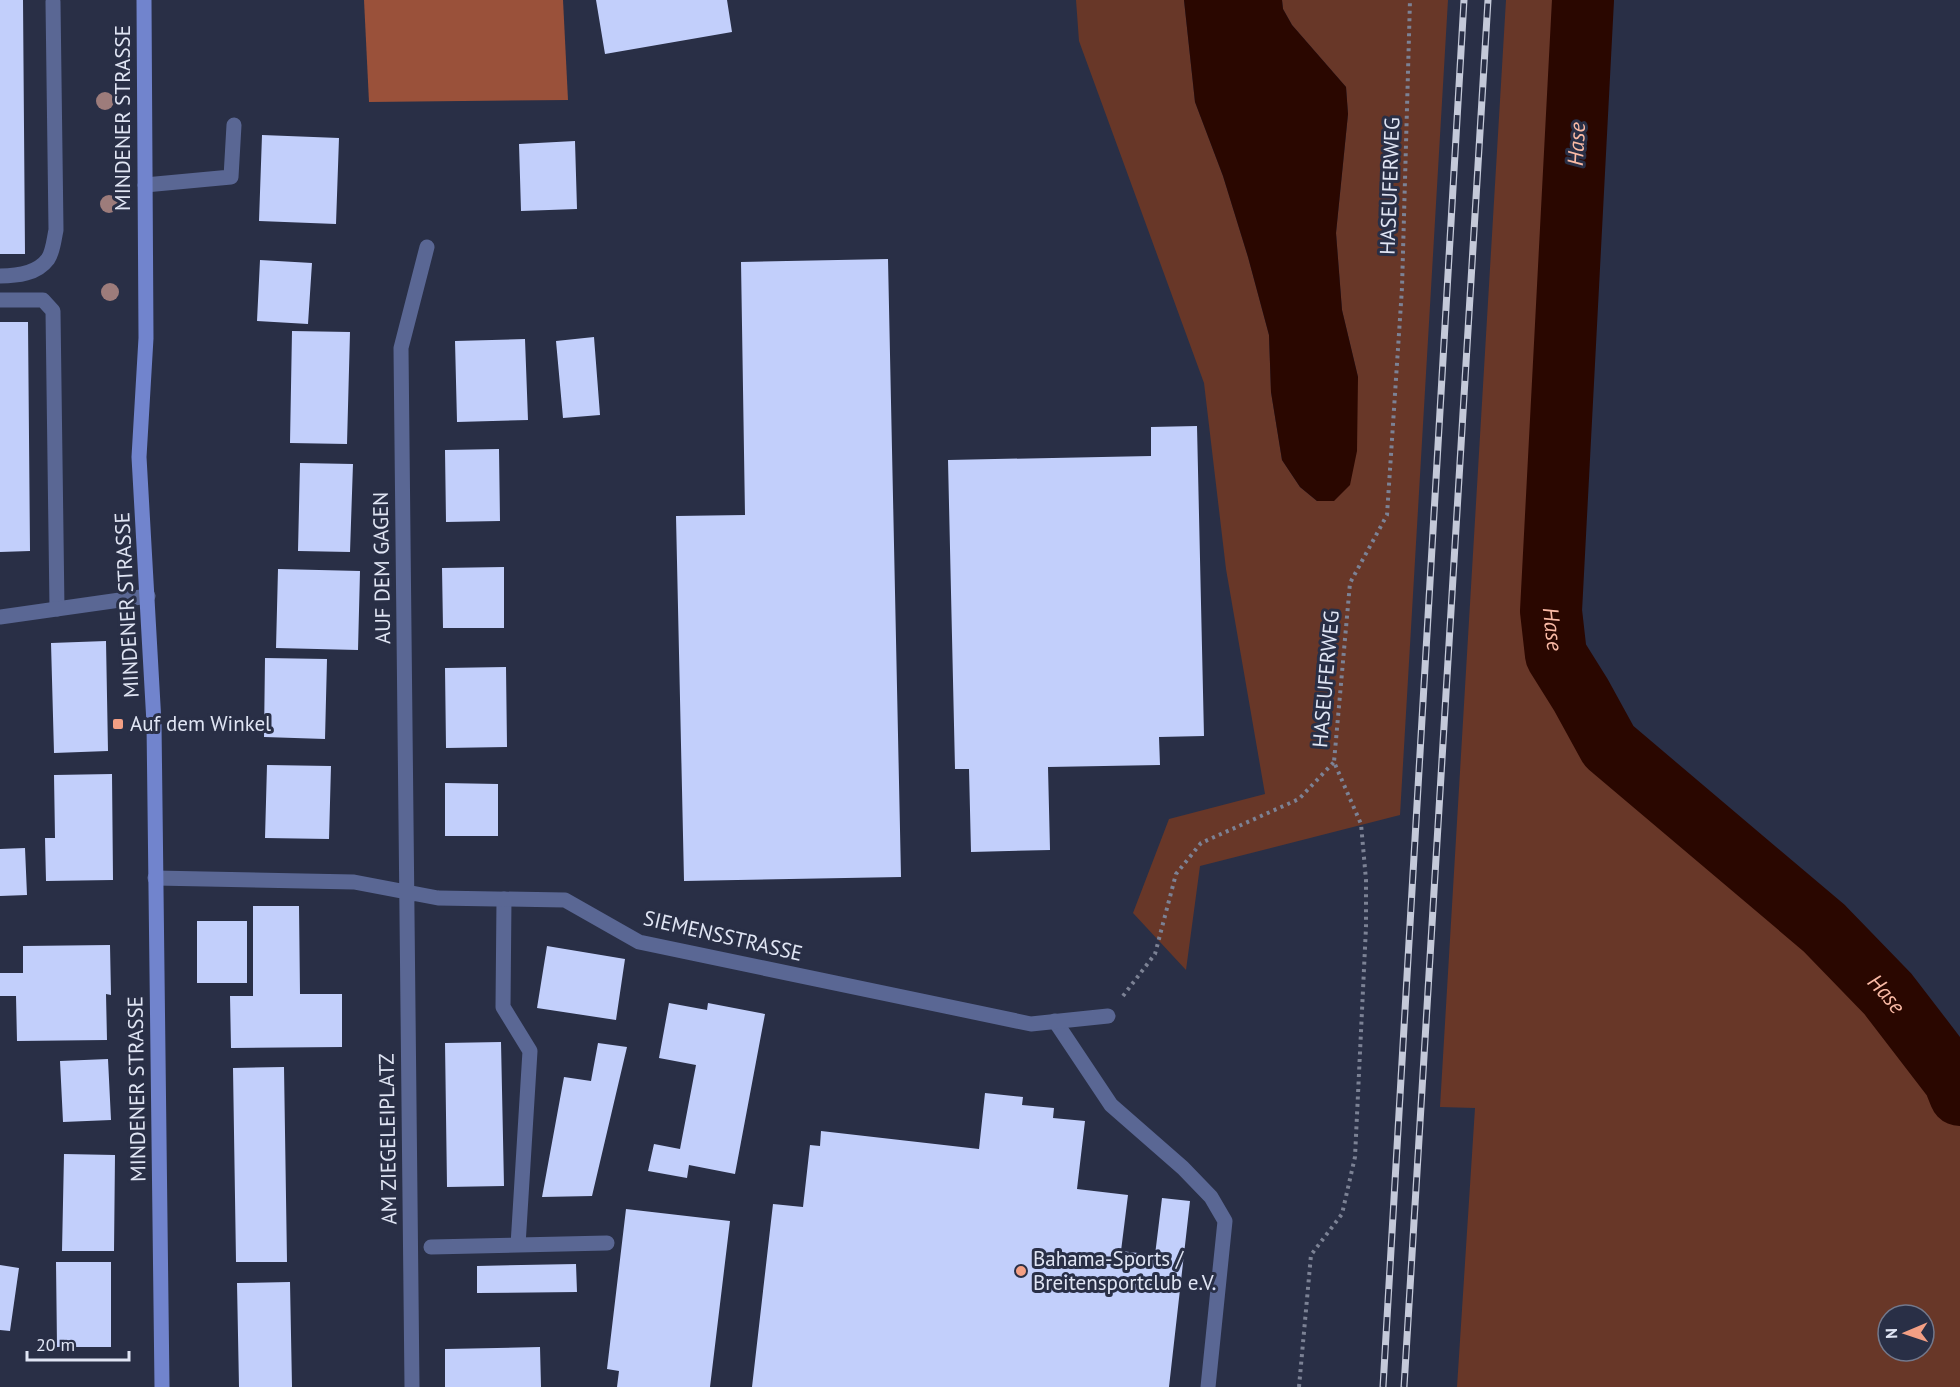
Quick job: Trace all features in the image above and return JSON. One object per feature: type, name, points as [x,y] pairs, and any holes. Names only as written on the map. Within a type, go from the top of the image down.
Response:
[{"type":"main road","name":"MINDENER STRASSE","points":[[144,0],[146,338],[140,457],[154,723],[162,1387]]},
{"type":"street","points":[[0,276],[15,276],[35,271],[49,258],[56,230],[53,2]]},
{"type":"street","points":[[145,185],[231,177],[234,124]]},
{"type":"street","name":"AUF DEM GAGEN","points":[[406,891],[400,348],[427,247]]},
{"type":"street","points":[[0,300],[43,300],[53,311],[57,609]]},
{"type":"street","points":[[0,617],[148,596]]},
{"type":"street","name":"SIEMENSSTRASSE","points":[[155,878],[354,882],[438,898],[565,900],[639,942],[1031,1024],[1108,1016]]},
{"type":"street","name":"AM ZIEGELEIPLATZ","points":[[406,891],[412,1387]]},
{"type":"street","points":[[504,899],[503,1007],[530,1051],[518,1245]]},
{"type":"street","points":[[1055,1021],[1111,1105],[1183,1168],[1211,1197],[1225,1221],[1208,1387]]},
{"type":"street","points":[[431,1247],[607,1243]]},
{"type":"path","name":"HASEUFERWEG","points":[[1299,1387],[1311,1255],[1342,1214],[1355,1157],[1366,938],[1366,880],[1361,824],[1334,762],[1350,583],[1387,515],[1401,288],[1410,0]]},
{"type":"path","points":[[1108,1016],[1155,954],[1176,874],[1201,843],[1299,799],[1334,762]]},
{"type":"shaded area","points":[[364,0],[563,0],[568,100],[369,102]]},
{"type":"shaded area","points":[[1076,0],[1184,0],[1195,102],[1223,176],[1269,335],[1271,392],[1282,460],[1300,487],[1317,501],[1334,501],[1358,377],[1342,310],[1336,233],[1348,114],[1346,87],[1292,25],[1283,9],[1282,0],[1448,0],[1400,815],[1200,866],[1186,970],[1133,913],[1169,819],[1265,794],[1226,569],[1204,383],[1079,41]]},
{"type":"shaded area","points":[[1184,0],[1282,0],[1283,9],[1292,25],[1346,87],[1348,114],[1336,233],[1342,310],[1358,377],[1357,451],[1350,485],[1334,501],[1317,501],[1300,487],[1282,460],[1271,392],[1269,335],[1223,176],[1195,102]]},
{"type":"shaded area","points":[[1506,0],[1583,0],[1551,611],[1556,655],[1609,746],[1824,928],[1888,994],[1944,1069],[1960,1103],[1960,1387],[1457,1387],[1475,1108],[1440,1107]]},
{"type":"building","points":[[0,0],[23,0],[25,254],[0,254]]},
{"type":"building","points":[[596,0],[727,0],[732,32],[605,54]]},
{"type":"building","points":[[262,135],[339,138],[336,224],[259,221]]},
{"type":"building","points":[[575,141],[577,209],[521,211],[519,144]]},
{"type":"building","points":[[888,259],[901,877],[684,881],[676,516],[745,515],[741,262]]},
{"type":"building","points":[[260,260],[312,263],[308,324],[257,321]]},
{"type":"building","points":[[0,322],[28,322],[30,551],[0,552]]},
{"type":"building","points":[[292,331],[350,332],[347,444],[290,443]]},
{"type":"building","points":[[594,337],[600,415],[563,418],[556,341]]},
{"type":"building","points":[[525,339],[528,420],[457,422],[455,341]]},
{"type":"building","points":[[1197,426],[1204,736],[1159,737],[1160,765],[1048,767],[1050,850],[971,852],[969,769],[955,769],[948,460],[1151,456],[1151,427]]},
{"type":"building","points":[[499,449],[500,521],[446,522],[445,450]]},
{"type":"building","points":[[300,463],[353,464],[350,552],[298,551]]},
{"type":"building","points":[[504,567],[504,628],[443,628],[442,568]]},
{"type":"building","points":[[278,569],[360,571],[358,650],[276,648]]},
{"type":"building","points":[[106,641],[108,751],[54,753],[51,643]]},
{"type":"building","points":[[265,658],[327,659],[325,739],[264,737]]},
{"type":"building","points":[[506,667],[507,747],[446,748],[445,668]]},
{"type":"building","points":[[267,765],[331,766],[329,839],[265,838]]},
{"type":"building","points":[[112,774],[113,880],[46,881],[45,838],[55,838],[54,775]]},
{"type":"building","points":[[445,783],[498,784],[498,836],[445,836]]},
{"type":"building","points":[[25,848],[27,895],[0,896],[0,849]]},
{"type":"building","points":[[253,906],[299,906],[300,994],[342,994],[342,1047],[231,1048],[230,996],[253,996]]},
{"type":"building","points":[[197,921],[247,921],[247,983],[197,983]]},
{"type":"building","points":[[110,945],[111,995],[106,994],[107,1040],[17,1041],[16,996],[0,996],[0,973],[23,973],[23,946]]},
{"type":"building","points":[[547,946],[625,959],[616,1020],[537,1008]]},
{"type":"building","points":[[669,1003],[707,1010],[708,1003],[765,1014],[735,1174],[689,1165],[687,1178],[648,1171],[654,1144],[680,1149],[696,1065],[659,1058]]},
{"type":"building","points":[[501,1042],[504,1186],[447,1187],[445,1043]]},
{"type":"building","points":[[598,1043],[627,1047],[592,1196],[542,1197],[564,1077],[591,1081]]},
{"type":"building","points":[[108,1059],[111,1120],[63,1122],[60,1061]]},
{"type":"building","points":[[284,1067],[287,1262],[236,1262],[233,1068]]},
{"type":"building","points":[[985,1093],[1023,1097],[1022,1105],[1054,1108],[1053,1118],[1085,1121],[1077,1189],[1128,1195],[1121,1251],[1155,1255],[1162,1198],[1190,1201],[1169,1387],[752,1387],[773,1204],[803,1207],[810,1145],[820,1146],[821,1131],[979,1149]]},
{"type":"building","points":[[64,1154],[115,1155],[114,1251],[62,1251]]},
{"type":"building","points":[[626,1209],[730,1221],[710,1387],[617,1387],[619,1371],[607,1369]]},
{"type":"building","points":[[56,1262],[111,1262],[111,1347],[57,1347]]},
{"type":"building","points":[[576,1264],[577,1292],[477,1293],[477,1266]]},
{"type":"building","points":[[0,1265],[19,1268],[10,1331],[0,1330]]},
{"type":"building","points":[[290,1282],[292,1387],[239,1387],[237,1283]]},
{"type":"building","points":[[540,1347],[541,1387],[445,1387],[445,1349]]},
{"type":"waterway","name":"Hase","points":[[1583,0],[1551,611],[1556,655],[1609,746],[1824,928],[1888,994],[1954,1080],[1960,1095]]},
{"type":"railway","points":[[1383,1387],[1464,0]]},
{"type":"railway","points":[[1404,1387],[1488,0]]},
{"type":"place","name":"Auf dem Winkel","points":[[118,724]]},
{"type":"place","name":"Bahama-Sports / Breitensportclub e.V.","points":[[1021,1271]]}]
